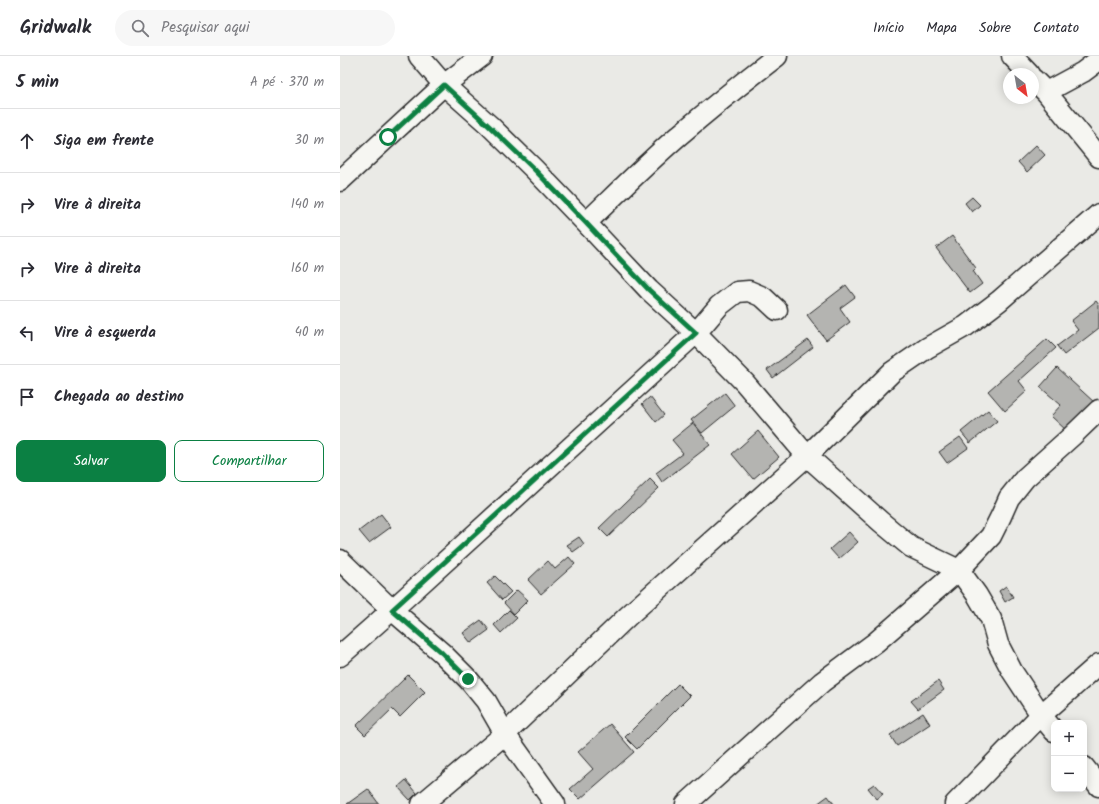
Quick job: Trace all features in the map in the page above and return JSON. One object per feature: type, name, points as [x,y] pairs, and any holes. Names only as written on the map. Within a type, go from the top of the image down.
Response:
[{"type":"street","points":[[420,56],[444,85],[489,126],[586,223],[649,290],[696,333],[745,383],[808,456],[875,517],[911,547],[959,570],[977,595],[991,619],[998,644],[1012,671],[1041,715],[1051,727]]},
{"type":"street","points":[[340,181],[444,85],[482,56]]},
{"type":"street","points":[[586,223],[627,183],[677,138],[777,56]]},
{"type":"street","points":[[1012,56],[1023,68]]},
{"type":"street","points":[[1099,60],[1083,72],[1040,86],[1099,157]]},
{"type":"street","points":[[422,804],[505,734],[628,616],[808,456],[892,372],[927,348],[966,326],[1000,301],[1099,214]]},
{"type":"street","points":[[340,656],[696,333],[719,306],[737,292],[749,291],[763,297],[777,310]]},
{"type":"street","points":[[686,804],[822,682],[876,642],[959,570],[991,536],[1002,516],[1009,498],[1025,478],[1099,410]]},
{"type":"street","points":[[340,560],[392,610],[442,653],[468,679],[486,701],[505,734],[555,804]]},
{"type":"street","points":[[955,804],[1041,715],[1099,664]]},
{"type":"street","points":[[1087,771],[1099,786]]},
{"type":"building","points":[[1036,145],[1045,155],[1027,172],[1018,162]]},
{"type":"building","points":[[972,197],[980,205],[972,212],[965,203]]},
{"type":"building","points":[[952,236],[976,268],[973,271],[982,284],[970,293],[936,248]]},
{"type":"building","points":[[846,285],[855,297],[840,308],[850,322],[826,340],[807,315]]},
{"type":"building","points":[[1096,301],[1099,305],[1099,328],[1064,355],[1057,346],[1078,330],[1071,321]]},
{"type":"building","points":[[1047,339],[1056,348],[1019,381],[1027,391],[1005,411],[988,391]]},
{"type":"building","points":[[808,340],[813,347],[773,378],[767,370]]},
{"type":"building","points":[[1057,368],[1095,403],[1068,432],[1051,416],[1061,405],[1040,387]]},
{"type":"building","points":[[725,393],[735,406],[702,433],[691,420]]},
{"type":"building","points":[[650,397],[664,415],[656,422],[642,404]]},
{"type":"building","points":[[988,410],[997,421],[970,443],[961,432]]},
{"type":"building","points":[[693,423],[710,445],[662,482],[656,473],[683,453],[672,440]]},
{"type":"building","points":[[758,431],[779,457],[753,479],[732,454]]},
{"type":"building","points":[[960,437],[968,448],[947,463],[939,452]]},
{"type":"building","points":[[650,479],[659,488],[608,537],[599,528]]},
{"type":"building","points":[[381,514],[391,527],[369,543],[359,531]]},
{"type":"building","points":[[849,532],[858,542],[839,559],[830,549]]},
{"type":"building","points":[[579,537],[584,544],[573,552],[567,545]]},
{"type":"building","points":[[569,557],[575,564],[541,594],[528,580],[548,561],[555,569]]},
{"type":"building","points":[[495,576],[511,592],[502,600],[487,583]]},
{"type":"building","points":[[1006,586],[1013,597],[1005,602],[999,591]]},
{"type":"building","points":[[517,590],[528,600],[514,614],[504,603]]},
{"type":"building","points":[[509,610],[517,618],[501,633],[494,625]]},
{"type":"building","points":[[481,620],[489,630],[471,643],[463,633]]},
{"type":"building","points":[[408,675],[425,692],[400,717],[392,709],[365,735],[356,726]]},
{"type":"building","points":[[938,681],[944,690],[918,709],[911,701]]},
{"type":"building","points":[[678,684],[690,696],[637,749],[625,737]]},
{"type":"building","points":[[923,713],[930,724],[897,746],[890,735]]},
{"type":"building","points":[[610,724],[634,752],[580,799],[570,789],[593,769],[578,752]]},
{"type":"building","points":[[406,780],[417,793],[410,800],[398,787]]},
{"type":"building","points":[[874,784],[883,794],[877,799],[868,788]]},
{"type":"building","points":[[368,789],[379,804],[347,804]]},
{"type":"building","points":[[828,796],[834,804],[817,804]]},
{"type":"route","points":[[388,137],[444,85],[534,169],[649,290],[696,333],[392,610],[442,653],[468,679]]}]
